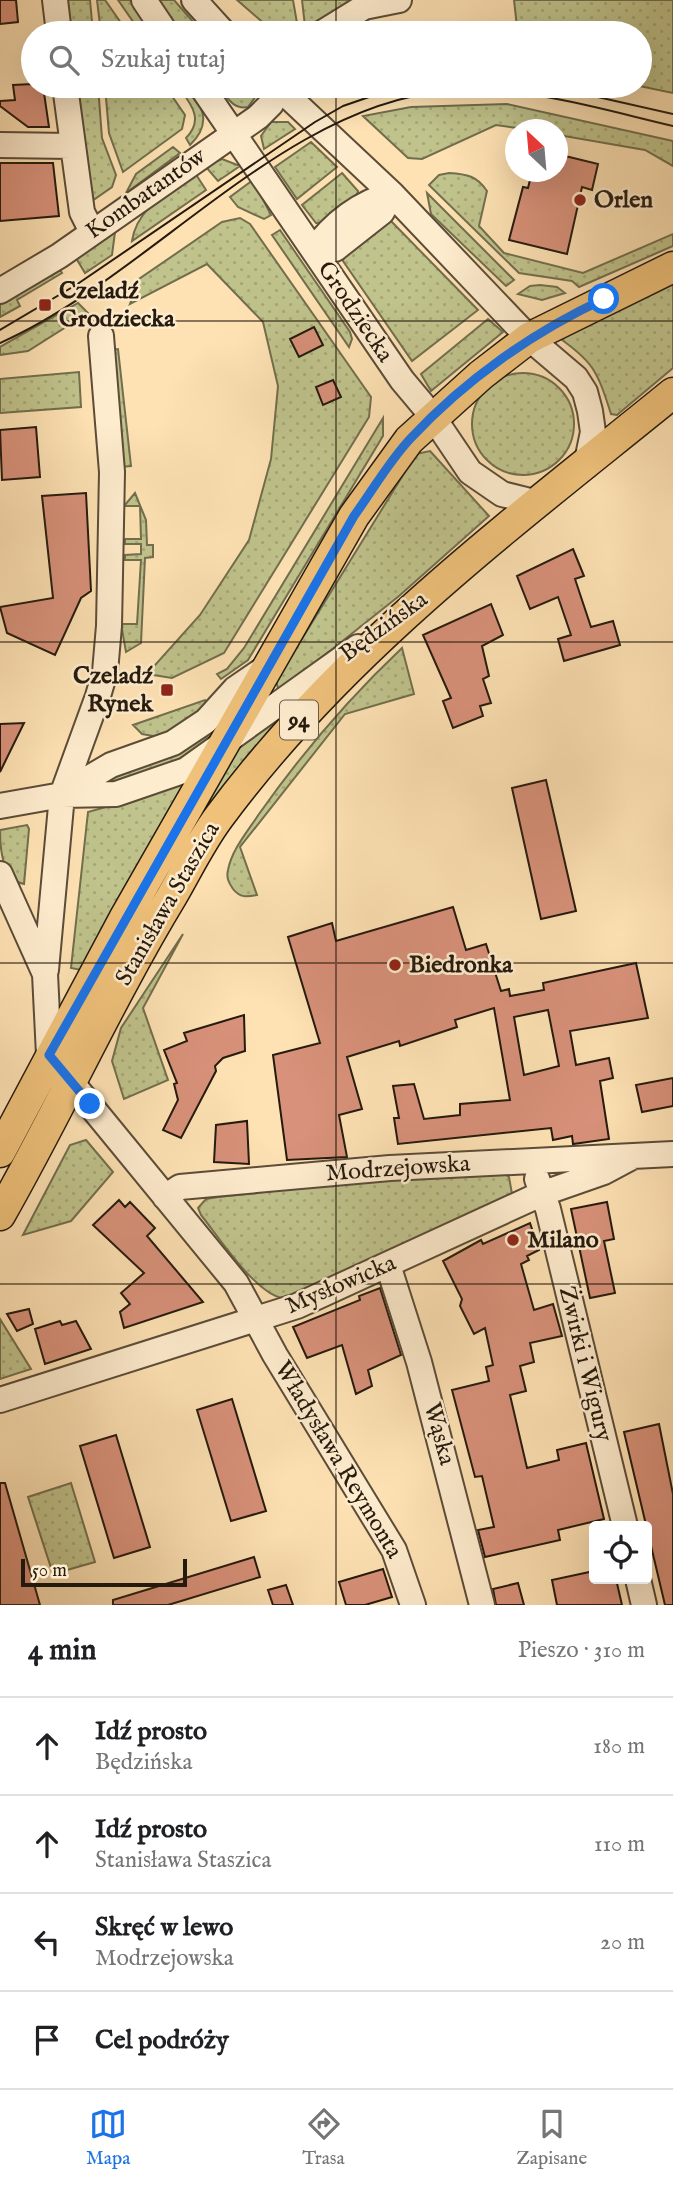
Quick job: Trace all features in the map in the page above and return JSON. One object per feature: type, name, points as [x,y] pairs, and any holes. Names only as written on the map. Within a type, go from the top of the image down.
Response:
[{"type":"main road","name":"Będzińska","points":[[224,744],[354,516],[409,440],[433,416],[529,338],[673,267]]},
{"type":"main road","name":"94","points":[[538,503],[673,393]]},
{"type":"main road","name":"Będzińska","points":[[389,630],[538,503]]},
{"type":"main road","name":"Stanisława Staszica","points":[[0,1215],[136,956],[218,818],[329,686],[389,630]]},
{"type":"main road","name":"Stanisława Staszica","points":[[0,1152],[49,1055],[224,744]]},
{"type":"street","points":[[55,0],[58,21]]},
{"type":"street","points":[[144,0],[158,21]]},
{"type":"street","points":[[194,0],[213,21]]},
{"type":"street","points":[[341,21],[364,7],[398,0]]},
{"type":"street","points":[[66,98],[82,212],[92,232]]},
{"type":"street","name":"Grodziecka","points":[[209,98],[402,380],[433,416],[470,472],[502,494],[538,503]]},
{"type":"street","name":"Kombatantów","points":[[0,291],[92,232],[271,104],[274,98]]},
{"type":"street","points":[[291,98],[392,194],[529,338],[563,365],[585,392],[593,432],[586,466]]},
{"type":"street","points":[[0,145],[72,146]]},
{"type":"street","points":[[314,250],[325,235],[369,200],[392,194]]},
{"type":"street","points":[[101,336],[112,472],[109,626],[105,672],[62,794],[46,974],[49,1055],[236,1283],[257,1318]]},
{"type":"street","name":"Będzińska","points":[[0,806],[62,794],[116,794],[186,769],[356,648],[389,630]]},
{"type":"street","name":"Będzińska","points":[[62,794],[111,765],[173,743],[206,720],[235,689],[270,665]]},
{"type":"street","points":[[0,874],[46,974]]},
{"type":"street","name":"Mysłowicka","points":[[0,1400],[297,1306],[541,1194],[604,1172],[634,1156],[673,1154]]},
{"type":"street","name":"Modrzejowska","points":[[165,1197],[180,1187],[390,1168],[634,1156]]},
{"type":"street","name":"Żwirki i Wigury","points":[[533,1161],[541,1194],[548,1209],[624,1521]]},
{"type":"street","name":"Wąska","points":[[388,1265],[423,1375],[482,1605]]},
{"type":"street","name":"Władysława Reymonta","points":[[257,1318],[275,1355],[394,1550],[412,1605]]},
{"type":"street","points":[[639,1584],[644,1605]]},
{"type":"green space","points":[[66,0],[90,0],[92,21],[69,21]]},
{"type":"green space","points":[[97,0],[105,0],[120,21],[100,21]]},
{"type":"green space","points":[[118,0],[130,0],[145,21],[133,21]]},
{"type":"green space","points":[[158,0],[174,0],[192,21],[173,21]]},
{"type":"green space","points":[[237,0],[293,0],[297,21],[261,21]]},
{"type":"green space","points":[[302,0],[350,0],[321,21],[304,21]]},
{"type":"green space","points":[[514,0],[673,0],[673,93],[652,89],[652,21],[516,21]]},
{"type":"green space","points":[[79,98],[99,98],[102,138],[116,175],[112,187],[92,201]]},
{"type":"green space","points":[[106,98],[173,98],[185,115],[182,129],[123,172],[109,133]]},
{"type":"green space","points":[[186,98],[196,98],[203,123],[190,145],[186,138],[192,131],[195,118]]},
{"type":"green space","points":[[228,98],[255,98],[248,107],[238,107]]},
{"type":"green space","points":[[507,104],[673,141],[673,166],[645,150],[568,137],[568,119],[505,119],[505,126],[496,125],[422,159],[408,158],[363,116],[411,107]]},
{"type":"green space","points":[[271,122],[288,122],[295,129],[264,149],[261,136]]},
{"type":"green space","points":[[311,142],[337,167],[297,199],[275,167]]},
{"type":"green space","points":[[173,147],[180,153],[126,193],[136,174]]},
{"type":"green space","points":[[222,159],[240,166],[218,181],[205,166]]},
{"type":"green space","points":[[195,173],[206,190],[132,241],[135,229],[147,210]]},
{"type":"green space","points":[[342,173],[358,191],[356,198],[323,223],[316,223],[302,205]]},
{"type":"green space","points":[[449,173],[471,177],[487,191],[479,226],[504,253],[583,273],[673,234],[673,246],[579,287],[572,281],[519,273],[429,185],[439,175]]},
{"type":"green space","points":[[253,180],[271,215],[264,219],[238,207],[230,197]]},
{"type":"green space","points":[[427,193],[514,280],[506,286],[431,214]]},
{"type":"green space","points":[[240,218],[250,224],[371,397],[369,417],[224,653],[172,678],[147,674],[200,615],[249,540],[271,459],[278,386],[263,322],[207,264],[130,304],[139,279],[222,222]]},
{"type":"green space","points":[[391,221],[478,310],[412,361],[343,261],[344,256]]},
{"type":"green space","points":[[280,230],[350,332],[352,339],[349,347],[272,235]]},
{"type":"green space","points":[[115,232],[112,255],[85,273],[76,258]]},
{"type":"green space","points":[[60,270],[62,273],[17,300],[20,306],[0,317],[0,305]]},
{"type":"green space","points":[[673,284],[673,368],[617,415],[611,414],[592,368],[578,352],[555,335]]},
{"type":"green space","points":[[530,286],[557,287],[565,293],[542,300],[518,294]]},
{"type":"green space","points":[[78,303],[88,313],[28,351],[0,355],[0,347]]},
{"type":"green space","points":[[488,319],[503,332],[431,391],[421,374]]},
{"type":"green space","points":[[118,349],[131,466],[120,467],[110,350]]},
{"type":"green space","points":[[79,372],[81,407],[0,413],[0,379]]},
{"type":"green space","points":[[523,373],[542,377],[559,388],[570,405],[574,424],[570,443],[559,460],[542,471],[523,475],[504,471],[487,460],[476,443],[472,424],[476,405],[487,388],[504,377]]},
{"type":"green space","points":[[383,418],[383,436],[248,660],[221,679],[217,674],[227,669],[244,648]]},
{"type":"green space","points":[[430,451],[489,516],[399,596],[281,690],[276,681],[416,454]]},
{"type":"green space","points":[[135,493],[146,520],[147,545],[153,545],[153,557],[145,558],[141,643],[126,652],[121,624],[137,624],[141,560],[125,560],[125,555],[141,554],[141,544],[125,544],[125,539],[141,539],[140,506],[124,506]]},
{"type":"green space","points":[[402,648],[414,694],[345,714],[240,847],[257,895],[238,894],[229,882],[227,873],[245,834],[326,727]]},
{"type":"green space","points":[[309,684],[251,754],[151,900],[240,741]]},
{"type":"green space","points":[[205,700],[212,705],[164,738],[142,734],[133,725]]},
{"type":"green space","points":[[223,717],[207,749],[162,772],[111,783],[110,778]]},
{"type":"green space","points":[[191,778],[81,970],[71,968],[88,812],[149,795]]},
{"type":"green space","points":[[27,825],[29,829],[24,884],[17,881],[7,870],[2,854],[0,830]]},
{"type":"green space","points":[[183,934],[143,1008],[168,1080],[124,1099],[112,1061],[121,1028]]},
{"type":"green space","points":[[86,1140],[113,1172],[71,1221],[23,1235],[70,1145]]},
{"type":"green space","points":[[503,1173],[509,1177],[512,1194],[298,1296],[286,1298],[271,1294],[249,1275],[198,1208],[206,1199],[218,1197],[394,1178]]},
{"type":"green space","points":[[0,1319],[31,1369],[0,1379]]},
{"type":"green space","points":[[71,1483],[95,1562],[53,1574],[28,1497]]},
{"type":"building","points":[[0,0],[16,0],[18,22],[0,24]]},
{"type":"building","points":[[13,85],[21,85],[21,98],[45,98],[49,127],[28,127],[0,106],[0,101],[15,100]]},
{"type":"building","points":[[568,157],[598,164],[592,190],[582,187],[567,254],[509,240],[523,187],[528,188],[530,182],[568,182]]},
{"type":"building","points":[[0,163],[53,163],[59,216],[0,221]]},
{"type":"building","points":[[314,327],[323,345],[299,357],[290,339]]},
{"type":"building","points":[[333,380],[341,397],[323,405],[316,387]]},
{"type":"building","points":[[36,427],[40,477],[2,480],[0,430]]},
{"type":"building","points":[[86,493],[91,591],[81,598],[55,655],[7,633],[0,607],[53,598],[42,496]]},
{"type":"building","points":[[573,549],[584,576],[575,579],[591,627],[613,621],[620,645],[564,661],[558,639],[571,635],[558,597],[530,609],[517,576]]},
{"type":"building","points":[[491,604],[503,635],[482,646],[489,676],[483,679],[491,703],[480,706],[483,716],[453,728],[443,701],[451,698],[423,635]]},
{"type":"building","points":[[24,723],[0,772],[0,724]]},
{"type":"building","points":[[546,780],[576,911],[541,919],[512,788]]},
{"type":"building","points":[[453,907],[466,950],[486,944],[501,991],[509,989],[510,996],[544,990],[543,983],[636,963],[648,1018],[570,1031],[576,1065],[609,1058],[613,1078],[600,1081],[609,1139],[573,1144],[572,1136],[553,1140],[551,1128],[398,1144],[394,1118],[399,1118],[393,1086],[414,1084],[424,1119],[460,1115],[460,1104],[510,1100],[494,1008],[455,1020],[457,1027],[400,1046],[399,1041],[347,1057],[362,1109],[339,1115],[347,1157],[287,1160],[273,1055],[320,1043],[288,937],[332,923],[336,941]],"holes":[[[548,1010],[559,1066],[524,1075],[514,1017]]]},
{"type":"building","points":[[244,1015],[245,1051],[223,1058],[215,1066],[216,1071],[181,1138],[163,1130],[178,1100],[174,1084],[177,1083],[164,1050],[187,1041],[184,1033]]},
{"type":"building","points":[[673,1078],[673,1106],[642,1112],[636,1085]]},
{"type":"building","points":[[247,1121],[249,1164],[214,1162],[216,1125]]},
{"type":"building","points":[[119,1200],[125,1207],[130,1202],[155,1228],[147,1236],[203,1302],[124,1328],[120,1312],[130,1304],[121,1293],[144,1273],[93,1225]]},
{"type":"building","points":[[607,1202],[614,1239],[604,1241],[615,1293],[590,1298],[571,1209]]},
{"type":"building","points":[[530,1223],[539,1250],[527,1256],[529,1260],[521,1264],[534,1310],[553,1304],[562,1336],[530,1343],[534,1362],[520,1366],[526,1391],[510,1395],[527,1468],[559,1460],[557,1450],[586,1443],[604,1519],[558,1530],[560,1540],[485,1557],[478,1530],[494,1527],[482,1476],[475,1477],[452,1390],[489,1381],[486,1367],[493,1365],[485,1328],[474,1334],[460,1306],[462,1299],[443,1261],[481,1240],[483,1244]]},
{"type":"building","points":[[380,1288],[401,1355],[368,1370],[372,1386],[356,1394],[342,1345],[307,1358],[293,1327],[360,1300],[359,1296]]},
{"type":"building","points":[[29,1309],[33,1324],[17,1331],[7,1314]]},
{"type":"building","points":[[60,1321],[62,1325],[76,1321],[91,1349],[45,1364],[35,1329]]},
{"type":"building","points":[[232,1399],[266,1511],[231,1521],[197,1410]]},
{"type":"building","points":[[659,1424],[673,1494],[673,1605],[665,1605],[652,1550],[652,1521],[645,1521],[624,1432]]},
{"type":"building","points":[[116,1435],[150,1547],[114,1558],[80,1446]]},
{"type":"building","points":[[0,1483],[5,1483],[40,1605],[0,1605]]},
{"type":"building","points":[[254,1557],[260,1577],[168,1605],[113,1605],[113,1600]]},
{"type":"building","points":[[383,1569],[392,1597],[365,1605],[346,1605],[339,1582]]},
{"type":"building","points":[[589,1572],[589,1584],[617,1584],[622,1605],[557,1605],[552,1580]]},
{"type":"building","points":[[518,1583],[524,1605],[496,1605],[493,1589]]},
{"type":"building","points":[[286,1585],[293,1605],[273,1605],[268,1590]]},
{"type":"tram line","points":[[0,330],[76,285],[315,122],[343,106],[366,98]]},
{"type":"tram line","points":[[0,343],[55,314],[109,278],[273,159],[330,126],[388,103],[413,98]]},
{"type":"tram line","points":[[551,98],[673,126]]},
{"type":"tram line","points":[[602,98],[673,114]]},
{"type":"place","name":"Orlen","points":[[580,200]]},
{"type":"place","name":"Czeladź Grodziecka","points":[[45,305]]},
{"type":"place","name":"Czeladź Rynek","points":[[167,690]]},
{"type":"place","name":"Biedronka","points":[[395,965]]},
{"type":"place","name":"Milano","points":[[513,1240]]},
{"type":"route","points":[[90,1104],[49,1055],[354,516],[409,440],[433,416],[529,338],[604,299]]}]
